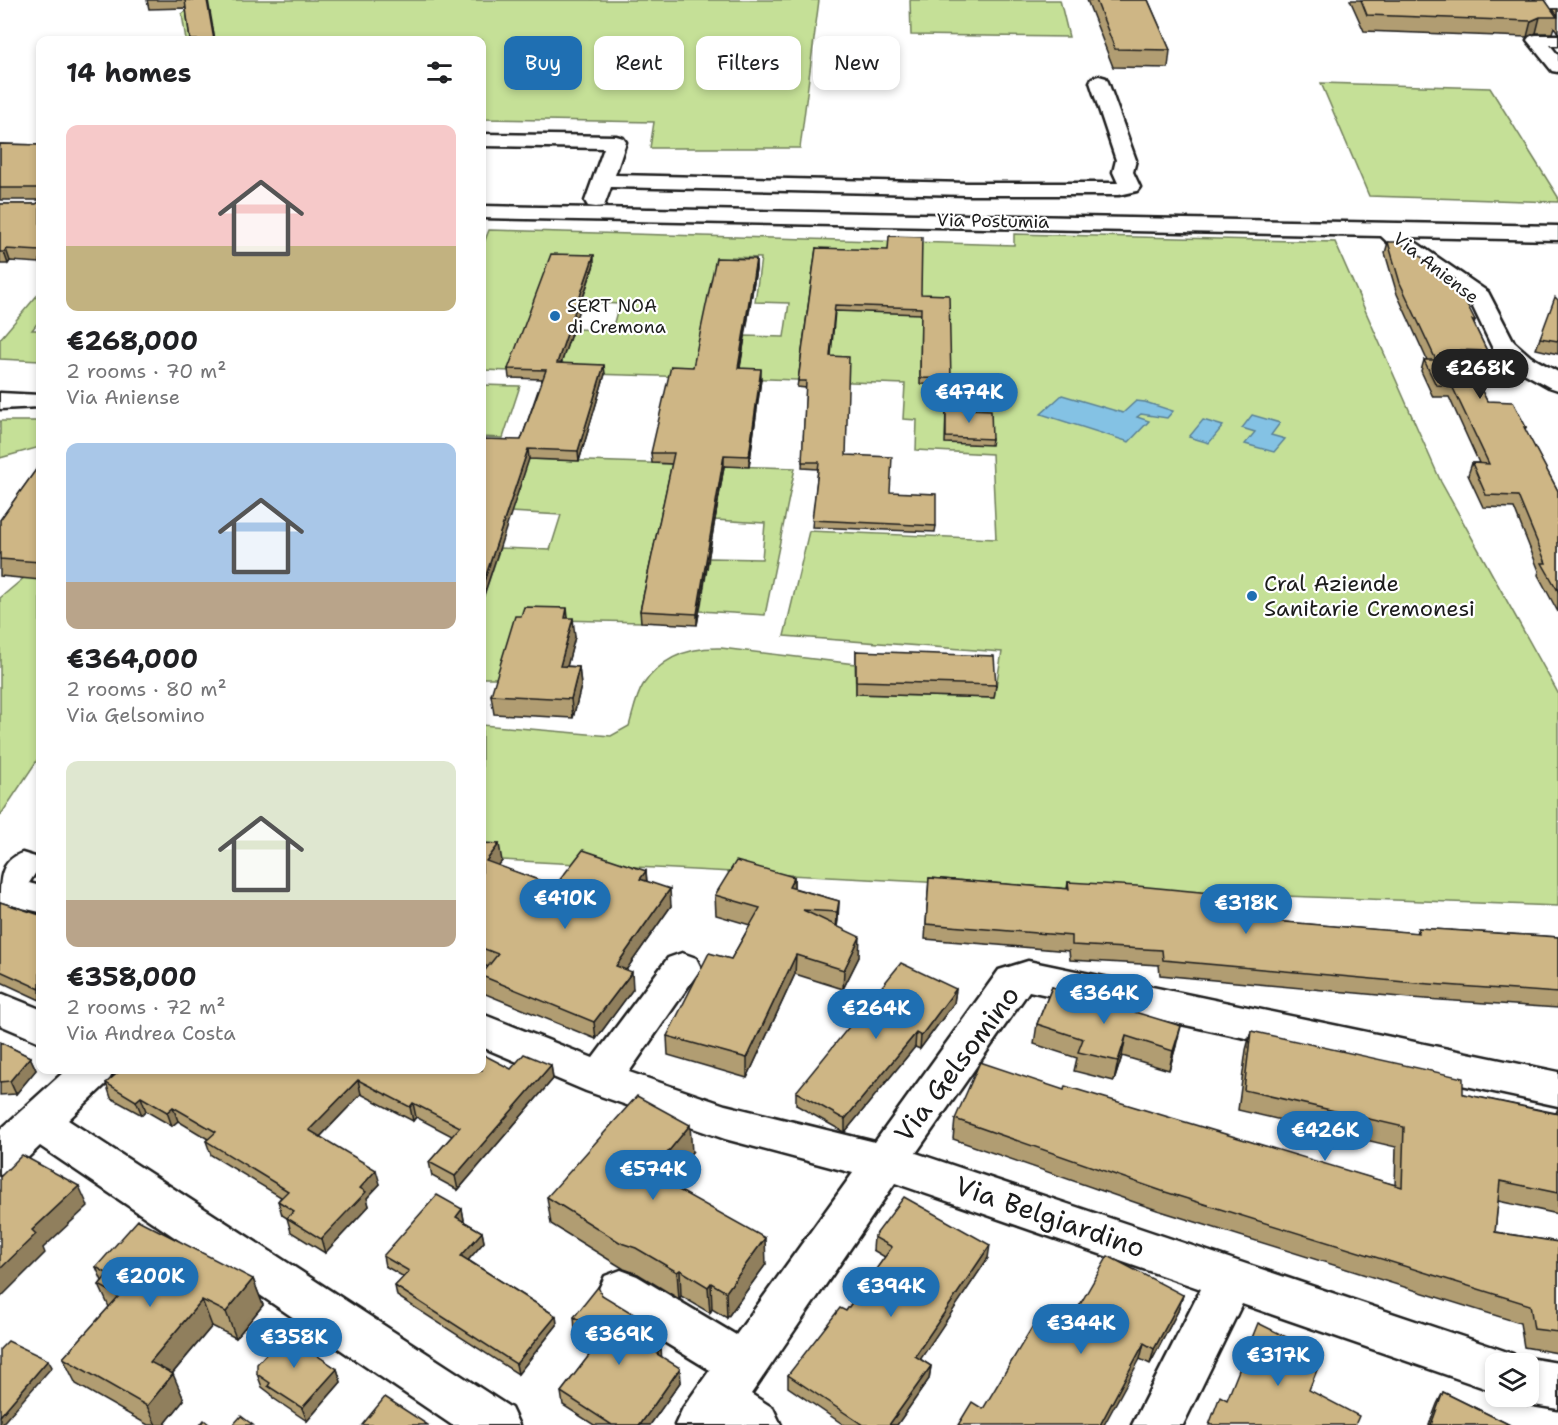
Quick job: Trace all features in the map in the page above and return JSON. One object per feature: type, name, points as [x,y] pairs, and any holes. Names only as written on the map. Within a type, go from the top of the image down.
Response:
[{"type":"street","points":[[1558,40],[1536,40],[1558,67]]},
{"type":"street","points":[[605,173],[957,189],[1119,189],[1130,187],[1123,172],[1126,160],[1099,82]]},
{"type":"street","points":[[486,140],[616,142],[592,214]]},
{"type":"street","points":[[605,173],[964,169],[1123,172]]},
{"type":"street","name":"Via Postumia","points":[[486,212],[1504,230],[1558,233]]},
{"type":"street","name":"Via Postumia","points":[[1504,230],[1558,227]]},
{"type":"street","name":"Via Aniense","points":[[1385,228],[1405,246],[1480,297],[1503,346],[1522,362],[1555,379]]},
{"type":"street","points":[[0,401],[32,401]]},
{"type":"street","points":[[9,882],[36,896]]},
{"type":"street","points":[[601,1079],[682,968]]},
{"type":"street","name":"Via Gelsomino","points":[[621,1291],[729,1403],[884,1163],[1006,990],[1013,981],[1028,976],[1558,1089]]},
{"type":"street","points":[[3,1009],[36,1024]]},
{"type":"street","name":"Via Belgiardino","points":[[486,1032],[601,1079],[725,1122],[910,1169],[1485,1366]]},
{"type":"street","points":[[0,1157],[89,1074]]},
{"type":"street","points":[[38,1122],[494,1425]]},
{"type":"street","points":[[1157,1425],[1231,1278]]},
{"type":"street","points":[[1539,1383],[1558,1386]]},
{"type":"green space","points":[[201,0],[819,0],[800,148],[650,148],[654,122],[486,119],[486,36],[185,36],[182,14]]},
{"type":"green space","points":[[910,0],[1060,0],[1069,37],[911,35]]},
{"type":"green space","points":[[1321,83],[1490,88],[1558,197],[1558,202],[1369,196]]},
{"type":"green space","name":"Cral Aziende Sanitarie Cremonesi","points":[[489,230],[1014,245],[1014,234],[1335,242],[1441,482],[1558,693],[1558,906],[1003,886],[486,859],[486,725],[611,736],[629,726],[638,694],[658,668],[687,652],[709,648],[855,664],[856,694],[994,698],[1002,652],[784,636],[809,531],[996,539],[992,454],[916,450],[917,420],[903,419],[905,384],[738,378],[745,336],[784,337],[789,303],[755,302],[761,258],[731,257],[693,377],[558,373],[573,329],[612,330],[619,304],[582,302],[594,265],[552,263],[511,371],[486,370],[486,238]]},
{"type":"green space","points":[[36,297],[36,325],[32,330],[36,330],[36,361],[0,359],[0,339]]},
{"type":"green space","points":[[486,385],[520,386],[503,438],[486,437]]},
{"type":"green space","points":[[0,421],[36,421],[36,448],[0,458]]},
{"type":"green space","points":[[529,459],[675,464],[641,622],[517,619],[501,678],[486,678],[486,589],[500,548],[550,550],[561,515],[511,512]]},
{"type":"green space","points":[[724,466],[795,468],[765,615],[700,611],[709,558],[762,559],[765,523],[715,520]]},
{"type":"green space","points":[[25,577],[36,578],[36,762],[0,816],[0,598]]},
{"type":"water","points":[[1062,395],[1123,413],[1136,401],[1173,411],[1167,418],[1141,414],[1137,417],[1149,421],[1129,442],[1041,414]]},
{"type":"water","points":[[1252,415],[1280,423],[1271,435],[1285,439],[1274,452],[1245,444],[1255,432],[1242,428]]},
{"type":"water","points":[[1203,420],[1223,426],[1209,443],[1189,437]]},
{"type":"building","points":[[185,0],[207,0],[213,36],[190,36]]},
{"type":"building","points":[[1096,0],[1148,0],[1170,50],[1115,49]]},
{"type":"building","points":[[1361,0],[1545,0],[1557,17],[1540,17],[1531,21],[1367,15]]},
{"type":"building","points":[[0,144],[36,145],[36,188],[0,188]]},
{"type":"building","points":[[0,204],[36,204],[36,251],[6,249],[0,252]]},
{"type":"building","points":[[889,236],[922,237],[921,294],[949,295],[951,379],[920,378],[921,308],[835,305],[830,356],[849,357],[846,455],[892,457],[890,492],[936,494],[936,526],[812,520],[819,462],[802,462],[806,381],[798,381],[816,248],[888,250]]},
{"type":"building","points":[[1388,242],[1399,242],[1454,279],[1475,320],[1472,320],[1487,351],[1461,350],[1487,401],[1513,402],[1558,491],[1558,591],[1542,563],[1546,563],[1518,496],[1486,495],[1472,463],[1489,464],[1452,386],[1436,385],[1424,360],[1436,360],[1400,283]]},
{"type":"building","points":[[551,254],[594,255],[557,363],[604,365],[578,451],[528,449],[486,575],[486,439],[521,440],[546,370],[508,369]]},
{"type":"building","points":[[716,258],[756,259],[738,368],[761,369],[749,456],[724,455],[697,614],[640,611],[674,453],[651,453],[671,366],[693,367]]},
{"type":"building","points":[[1555,297],[1558,300],[1558,341],[1540,338]]},
{"type":"building","points":[[946,408],[991,410],[992,439],[946,437]]},
{"type":"building","points":[[36,470],[36,562],[0,559],[0,520]]},
{"type":"building","points":[[524,607],[567,608],[565,618],[573,618],[560,666],[579,667],[571,699],[491,695],[515,616],[521,616]]},
{"type":"building","points":[[856,651],[994,656],[996,685],[856,681]]},
{"type":"building","points":[[486,843],[499,844],[486,861]]},
{"type":"building","points":[[583,850],[646,871],[640,879],[670,889],[616,966],[632,972],[594,1022],[486,978],[486,969],[498,954],[486,950],[486,861],[555,886]]},
{"type":"building","points":[[736,861],[794,877],[789,887],[839,901],[837,912],[803,910],[860,937],[844,970],[796,955],[747,1058],[667,1036],[709,953],[731,959],[760,908],[715,895]]},
{"type":"building","points":[[929,878],[1069,889],[1068,882],[1137,886],[1232,895],[1235,918],[1419,933],[1418,928],[1558,937],[1558,993],[1416,983],[1163,960],[1162,950],[1072,945],[1072,936],[926,924]]},
{"type":"building","points":[[0,902],[36,914],[36,987],[0,971]]},
{"type":"building","points":[[901,963],[956,989],[921,1036],[916,1033],[845,1119],[796,1092]]},
{"type":"building","points":[[1052,987],[1181,1026],[1173,1051],[1126,1036],[1118,1061],[1078,1052],[1083,1039],[1037,1024]]},
{"type":"building","points":[[1251,1031],[1463,1078],[1463,1094],[1558,1114],[1558,1193],[1500,1181],[1495,1232],[1558,1242],[1558,1332],[1534,1329],[1530,1305],[1162,1191],[955,1119],[980,1062],[1064,1090],[1065,1086],[1402,1187],[1404,1127],[1244,1090]]},
{"type":"building","points":[[0,1042],[30,1057],[10,1081],[0,1082]]},
{"type":"building","points":[[524,1054],[551,1065],[455,1176],[429,1162],[460,1127],[413,1103],[410,1107],[358,1080],[309,1130],[376,1170],[360,1188],[366,1192],[321,1239],[287,1218],[294,1211],[278,1201],[288,1191],[206,1141],[216,1132],[173,1107],[167,1112],[141,1097],[136,1101],[106,1083],[116,1074],[486,1074],[486,1056],[511,1069]]},
{"type":"building","points":[[637,1096],[690,1125],[650,1174],[765,1238],[726,1292],[711,1283],[708,1287],[680,1270],[677,1272],[636,1248],[621,1243],[547,1197]]},
{"type":"building","points":[[22,1155],[79,1186],[32,1230],[36,1234],[0,1269],[0,1177]]},
{"type":"building","points":[[437,1195],[462,1209],[456,1217],[482,1232],[461,1256],[556,1316],[516,1364],[395,1286],[409,1271],[383,1256]]},
{"type":"building","points":[[904,1197],[990,1245],[915,1356],[931,1366],[889,1425],[863,1425],[788,1375],[840,1308],[846,1311],[892,1247],[874,1237]]},
{"type":"building","points":[[138,1220],[253,1279],[226,1312],[202,1300],[150,1362],[173,1374],[147,1406],[63,1358],[119,1296],[99,1285],[108,1274],[96,1267]]},
{"type":"building","points":[[1108,1256],[1183,1295],[1154,1349],[1144,1343],[1100,1425],[958,1425],[972,1402],[983,1409],[1037,1319],[1063,1334]]},
{"type":"building","points":[[598,1287],[602,1295],[650,1324],[641,1336],[661,1348],[657,1354],[680,1368],[640,1425],[612,1425],[561,1392],[604,1336],[574,1317]]},
{"type":"building","points":[[1258,1323],[1323,1355],[1309,1390],[1359,1416],[1355,1425],[1209,1425],[1220,1396],[1227,1400]]},
{"type":"building","points":[[290,1328],[312,1342],[306,1348],[337,1369],[302,1408],[268,1386],[270,1383],[257,1374],[257,1364]]},
{"type":"building","points":[[8,1341],[48,1360],[0,1416],[0,1349]]},
{"type":"building","points":[[1443,1392],[1510,1425],[1431,1425]]},
{"type":"building","points":[[385,1397],[428,1425],[362,1425]]},
{"type":"building","points":[[241,1416],[253,1425],[233,1425]]},
{"type":"building","points":[[204,1420],[210,1425],[200,1425]]},
{"type":"place","name":"SERT NOA di Cremona","points":[[555,316]]},
{"type":"place","name":"Cral Aziende Sanitarie Cremonesi","points":[[1252,596]]}]
